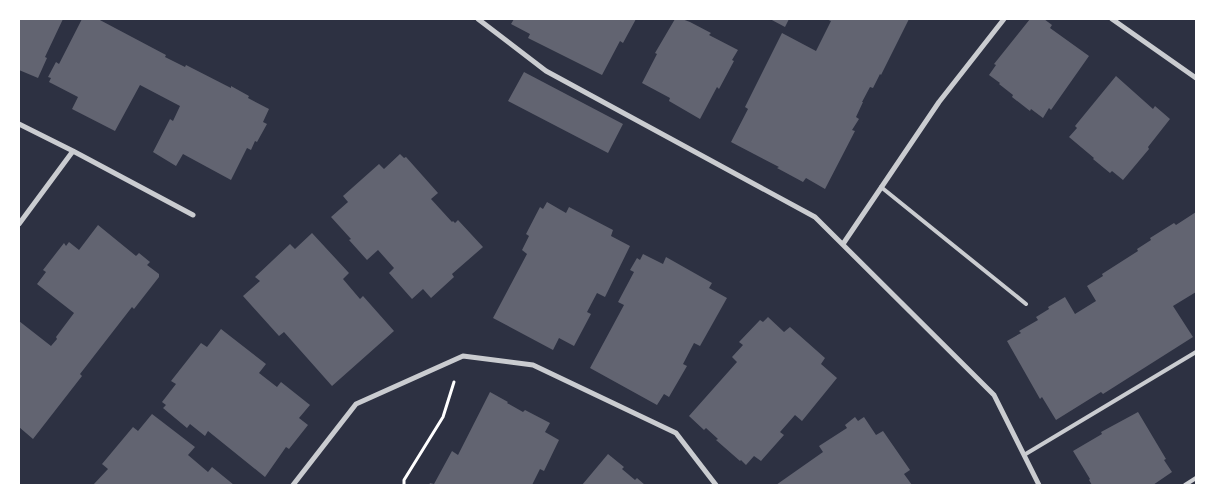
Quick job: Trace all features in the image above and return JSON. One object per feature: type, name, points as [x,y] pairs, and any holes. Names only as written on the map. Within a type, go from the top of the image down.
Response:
[{"type":"street","points":[[478,19],[546,71],[815,217],[994,395],[1039,485]]},
{"type":"street","points":[[843,244],[938,102],[1004,19]]},
{"type":"street","points":[[1112,19],[1196,78]]},
{"type":"street","points":[[19,124],[193,215]]},
{"type":"street","points":[[19,224],[73,151]]},
{"type":"street","points":[[293,485],[356,404],[463,356],[533,365],[676,433],[716,485]]},
{"type":"lane","points":[[881,187],[1026,304]]},
{"type":"lane","points":[[1024,455],[1196,352]]},
{"type":"lane","points":[[1185,485],[1196,478]]},
{"type":"path","points":[[404,485],[404,480],[443,417],[463,356]]},
{"type":"building","points":[[19,19],[63,19],[45,57],[47,58],[38,78],[19,70]]},
{"type":"building","points":[[82,19],[98,19],[166,55],[165,57],[185,67],[186,65],[231,88],[231,86],[269,109],[263,122],[267,124],[251,150],[247,148],[231,180],[183,154],[176,166],[153,152],[170,119],[173,121],[180,106],[140,85],[115,131],[72,109],[78,97],[49,82],[51,78],[48,77],[56,62],[59,64]]},
{"type":"building","points":[[514,19],[636,19],[623,43],[620,41],[602,75],[528,38],[530,34],[511,24]]},
{"type":"building","points":[[675,19],[690,22],[711,33],[709,35],[738,50],[719,89],[717,87],[700,119],[669,101],[670,98],[642,83],[657,54],[655,53]]},
{"type":"building","points":[[770,19],[789,19],[785,27]]},
{"type":"building","points":[[826,19],[909,19],[881,75],[873,88],[870,87],[862,102],[856,117],[859,119],[852,130],[855,131],[825,189],[806,178],[803,182],[731,142],[748,109],[745,107],[782,33],[816,51],[831,21]]},
{"type":"building","points":[[1030,19],[1044,19],[1052,25],[1050,28],[1089,56],[1051,110],[1049,108],[1043,118],[1012,97],[1013,95],[989,75],[996,65],[994,64]]},
{"type":"building","points":[[524,72],[623,124],[608,153],[508,101]]},
{"type":"building","points":[[1116,76],[1153,109],[1155,106],[1170,119],[1148,147],[1149,149],[1123,180],[1112,171],[1110,173],[1069,137],[1077,128],[1075,126]]},
{"type":"building","points":[[400,154],[404,158],[406,157],[438,193],[431,199],[452,222],[455,223],[458,220],[483,247],[452,274],[454,277],[431,298],[423,289],[412,299],[389,273],[394,268],[378,250],[367,260],[331,217],[348,202],[343,196],[379,164],[384,169]]},
{"type":"building","points":[[547,202],[566,213],[569,207],[613,230],[611,236],[630,246],[605,297],[597,293],[587,312],[591,314],[574,346],[559,338],[553,350],[493,318],[527,254],[522,250],[529,236],[526,234],[540,207],[543,209]]},
{"type":"building","points":[[1196,212],[1196,292],[1173,306],[1193,337],[1103,394],[1101,392],[1056,420],[1042,397],[1040,399],[1007,341],[1021,333],[1019,331],[1038,320],[1036,317],[1049,309],[1048,307],[1065,297],[1075,314],[1096,301],[1087,286],[1138,251],[1137,249],[1151,240],[1150,238]]},
{"type":"building","points":[[98,225],[136,256],[139,253],[150,262],[147,265],[159,274],[159,277],[134,309],[132,307],[33,439],[19,427],[19,321],[51,346],[57,339],[56,337],[74,313],[37,284],[46,272],[43,270],[64,243],[66,246],[69,242],[79,250]]},
{"type":"building","points":[[312,233],[349,273],[343,279],[360,299],[363,296],[394,331],[332,386],[284,332],[279,336],[243,296],[260,281],[255,277],[290,244],[295,249]]},
{"type":"building","points":[[643,254],[663,264],[666,257],[712,283],[709,288],[727,298],[700,346],[694,343],[683,364],[687,366],[669,397],[664,394],[657,405],[590,368],[624,305],[618,302],[634,272],[630,270],[637,258],[640,260]]},
{"type":"building","points":[[768,317],[784,332],[790,327],[825,358],[821,364],[837,378],[802,421],[795,415],[780,432],[784,435],[761,461],[754,456],[746,465],[716,440],[718,439],[706,428],[704,430],[689,416],[737,362],[732,357],[743,345],[739,342],[760,320],[763,322]]},
{"type":"building","points":[[221,329],[266,364],[259,373],[277,387],[281,382],[310,405],[299,418],[308,425],[289,449],[286,447],[265,477],[208,431],[205,436],[190,424],[187,428],[163,408],[166,405],[162,402],[176,384],[171,381],[201,343],[207,347]]},
{"type":"building","points":[[490,392],[523,412],[525,410],[550,423],[545,432],[559,440],[544,471],[540,469],[532,485],[429,485],[430,483],[434,484],[452,451],[458,455]]},
{"type":"building","points":[[1138,412],[1172,472],[1153,485],[1092,485],[1073,451],[1102,434],[1101,432]]},
{"type":"building","points":[[152,414],[195,447],[188,455],[208,472],[212,467],[234,485],[93,485],[108,469],[102,464],[133,427],[138,431]]},
{"type":"building","points":[[855,417],[858,421],[864,417],[876,435],[883,431],[910,470],[904,474],[912,485],[776,485],[823,452],[819,446],[847,428],[845,425]]},
{"type":"building","points":[[608,454],[624,467],[622,469],[635,480],[637,478],[645,485],[582,485]]}]
